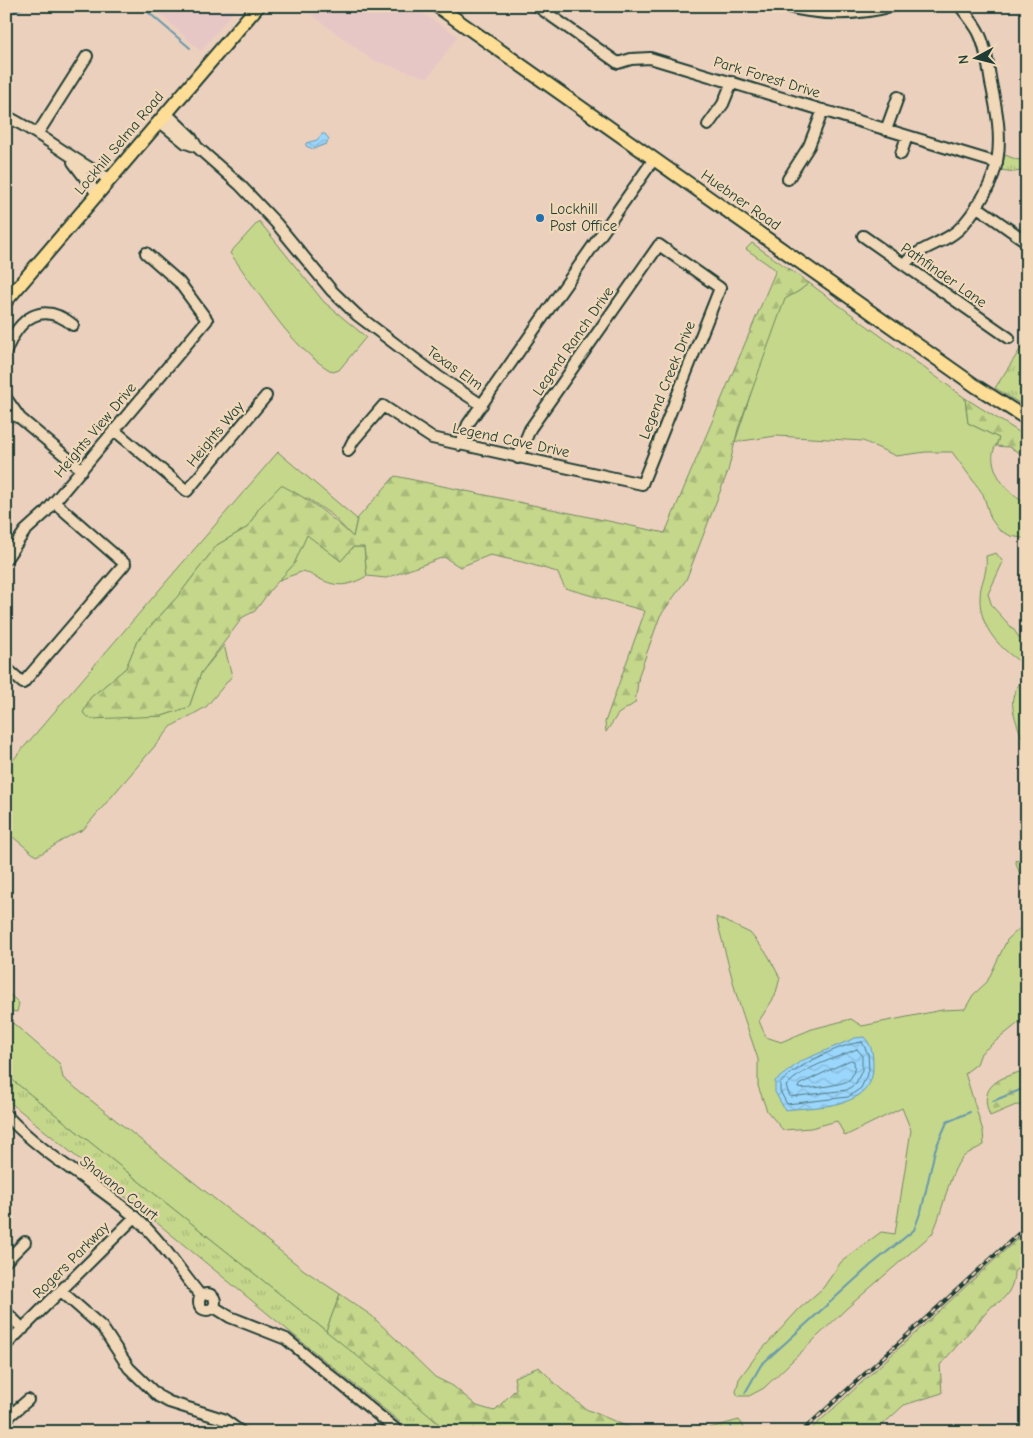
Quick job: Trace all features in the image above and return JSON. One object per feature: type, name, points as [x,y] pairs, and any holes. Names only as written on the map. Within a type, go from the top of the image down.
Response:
[{"type":"main road","name":"Lockhill Selma Road","points":[[6,301],[258,6]]},
{"type":"main road","name":"Huebner Road","points":[[437,6],[976,388],[1027,419]]},
{"type":"street","points":[[784,6],[820,13],[857,14],[893,6]]},
{"type":"street","points":[[904,265],[915,253],[955,233],[990,184],[997,163],[1001,144],[999,120],[983,45],[978,30],[960,6]]},
{"type":"street","name":"Park Forest Drive","points":[[543,8],[618,63],[631,59],[650,58],[997,163]]},
{"type":"street","points":[[38,134],[87,56]]},
{"type":"street","points":[[708,125],[723,104],[732,82]]},
{"type":"street","points":[[886,130],[898,97]]},
{"type":"street","points":[[788,179],[809,146],[823,110]]},
{"type":"street","points":[[6,116],[38,134],[70,157],[110,179]]},
{"type":"street","name":"Texas Elm","points":[[162,117],[191,137],[197,147],[240,185],[276,223],[332,291],[357,315],[439,377],[482,405],[654,159]]},
{"type":"street","points":[[901,154],[907,136]]},
{"type":"street","points":[[70,157],[98,194]]},
{"type":"street","points":[[976,206],[1027,242]]},
{"type":"street","name":"Pathfinder Lane","points":[[863,236],[1009,338]]},
{"type":"street","name":"Legend Creek Drive","points":[[642,484],[720,288],[660,245]]},
{"type":"street","name":"Legend Ranch Drive","points":[[518,458],[530,429],[660,245]]},
{"type":"street","name":"Heights View Drive","points":[[6,559],[25,531],[82,470],[207,320],[179,282],[146,253]]},
{"type":"street","points":[[6,350],[17,330],[34,315],[52,313],[63,316],[73,324]]},
{"type":"street","name":"Heights Way","points":[[114,430],[186,491],[266,396]]},
{"type":"street","points":[[6,398],[20,418],[82,470]]},
{"type":"street","points":[[460,445],[464,432],[482,405]]},
{"type":"street","name":"Legend Cave Drive","points":[[348,451],[353,441],[383,406],[432,438],[642,484]]},
{"type":"street","points":[[6,412],[20,418]]},
{"type":"street","points":[[6,668],[23,683],[125,564],[54,502]]},
{"type":"street","name":"Shavano Court","points":[[6,1115],[38,1145],[95,1184],[135,1217],[162,1244],[201,1296],[207,1294],[212,1296],[215,1301],[214,1307],[230,1317],[286,1339],[399,1432]]},
{"type":"street","name":"Rogers Parkway","points":[[6,1345],[135,1217]]},
{"type":"street","points":[[6,1261],[25,1242]]},
{"type":"street","points":[[61,1291],[102,1327],[129,1368],[158,1396],[169,1402],[223,1419],[241,1432]]},
{"type":"street","points":[[6,1312],[23,1329]]},
{"type":"street","points":[[6,1419],[28,1400]]},
{"type":"shaded area","points":[[151,6],[238,6],[201,51]]},
{"type":"shaded area","points":[[300,6],[411,6],[458,36],[428,78],[372,60]]},
{"type":"green space","points":[[1005,155],[1018,160],[1027,157],[1027,170],[1014,172],[1001,170]]},
{"type":"green space","points":[[259,221],[324,302],[366,337],[339,370],[333,372],[317,362],[289,334],[230,253]]},
{"type":"green space","points":[[752,243],[809,283],[785,299],[738,429],[728,471],[686,580],[660,616],[639,675],[635,703],[618,714],[606,732],[605,722],[645,611],[565,588],[557,572],[490,555],[460,567],[444,557],[386,578],[367,576],[364,547],[353,547],[341,561],[307,535],[294,564],[272,588],[255,611],[243,617],[201,673],[189,707],[162,716],[91,719],[83,713],[90,698],[126,668],[137,641],[178,596],[217,545],[248,527],[259,508],[281,485],[319,508],[353,537],[357,519],[395,476],[665,533],[776,270],[746,249]]},
{"type":"green space","points":[[809,283],[965,398],[968,423],[999,438],[993,453],[995,468],[1002,483],[1008,490],[1027,503],[1027,539],[1011,536],[999,530],[991,519],[983,494],[952,452],[926,452],[896,456],[863,441],[776,436],[735,442],[761,362],[785,298]]},
{"type":"green space","points":[[1027,339],[1027,408],[995,388]]},
{"type":"green space","points":[[965,398],[1027,437],[1027,457],[1009,447],[996,446],[999,438],[968,423]]},
{"type":"green space","points":[[278,452],[357,519],[353,537],[332,515],[307,498],[259,508],[248,527],[217,545],[178,596],[137,641],[126,668],[90,698],[127,716],[162,716],[189,707],[201,673],[224,645],[232,676],[206,707],[172,726],[83,830],[36,856],[8,833],[6,834],[6,768]]},
{"type":"green space","points":[[307,534],[341,561],[353,547],[364,547],[367,576],[350,584],[342,585],[329,583],[304,571],[279,580],[294,564]]},
{"type":"green space","points":[[996,553],[1003,562],[988,594],[992,606],[1014,630],[1027,649],[1027,750],[1013,707],[1014,694],[1022,678],[1025,665],[993,637],[983,619],[981,608],[980,592],[986,568],[986,556]]},
{"type":"green space","points":[[1015,860],[1027,863],[1027,895]]},
{"type":"green space","points":[[1027,914],[1027,1016],[981,1053],[977,1064],[965,1073],[983,1131],[984,1145],[965,1155],[958,1163],[932,1234],[847,1308],[764,1388],[749,1396],[738,1396],[736,1392],[739,1379],[756,1356],[799,1309],[823,1288],[841,1262],[881,1232],[895,1234],[911,1130],[902,1108],[845,1136],[837,1121],[811,1128],[783,1130],[767,1111],[758,1086],[758,1059],[737,997],[716,917],[750,933],[768,955],[780,978],[775,996],[759,1021],[766,1037],[781,1042],[812,1029],[851,1019],[862,1026],[942,1010],[965,1009],[973,995],[987,982],[1007,940],[1020,928]]},
{"type":"green space","points":[[6,991],[19,1003],[17,1012],[6,1010]]},
{"type":"green space","points":[[6,1017],[60,1064],[63,1078],[304,1270],[340,1294],[326,1331],[6,1075]]},
{"type":"green space","points":[[1027,1070],[1027,1106],[1016,1105],[990,1116],[986,1097],[989,1090],[1000,1079]]},
{"type":"green space","points":[[6,1075],[396,1387],[448,1432],[412,1432],[6,1099]]},
{"type":"green space","points":[[1027,1230],[1027,1259],[1014,1272],[1011,1288],[1005,1297],[992,1306],[940,1365],[942,1393],[904,1405],[878,1429],[868,1432],[808,1432]]},
{"type":"green space","points":[[340,1294],[372,1316],[435,1377],[453,1386],[477,1406],[494,1411],[516,1389],[514,1377],[539,1367],[561,1389],[586,1409],[640,1432],[448,1432],[326,1331]]},
{"type":"green space","points":[[739,1420],[747,1432],[701,1432],[706,1429]]},
{"type":"water","points":[[322,134],[325,134],[329,139],[326,144],[313,149],[306,146],[306,143],[317,140]]},
{"type":"water","points":[[864,1037],[869,1043],[873,1065],[871,1080],[864,1090],[854,1098],[841,1103],[785,1110],[775,1092],[775,1081],[801,1061],[855,1038]]},
{"type":"waterway","points":[[6,16],[25,6]]},
{"type":"waterway","points":[[141,6],[190,48]]},
{"type":"waterway","points":[[993,1101],[1020,1090],[1027,1091]]},
{"type":"waterway","points":[[745,1393],[761,1365],[871,1265],[914,1230],[922,1208],[935,1150],[947,1122],[970,1112]]},
{"type":"waterway","points":[[729,1432],[731,1426]]},
{"type":"railway","points":[[801,1432],[1027,1226]]},
{"type":"place","name":"Lockhill Post Office","points":[[540,218]]}]
